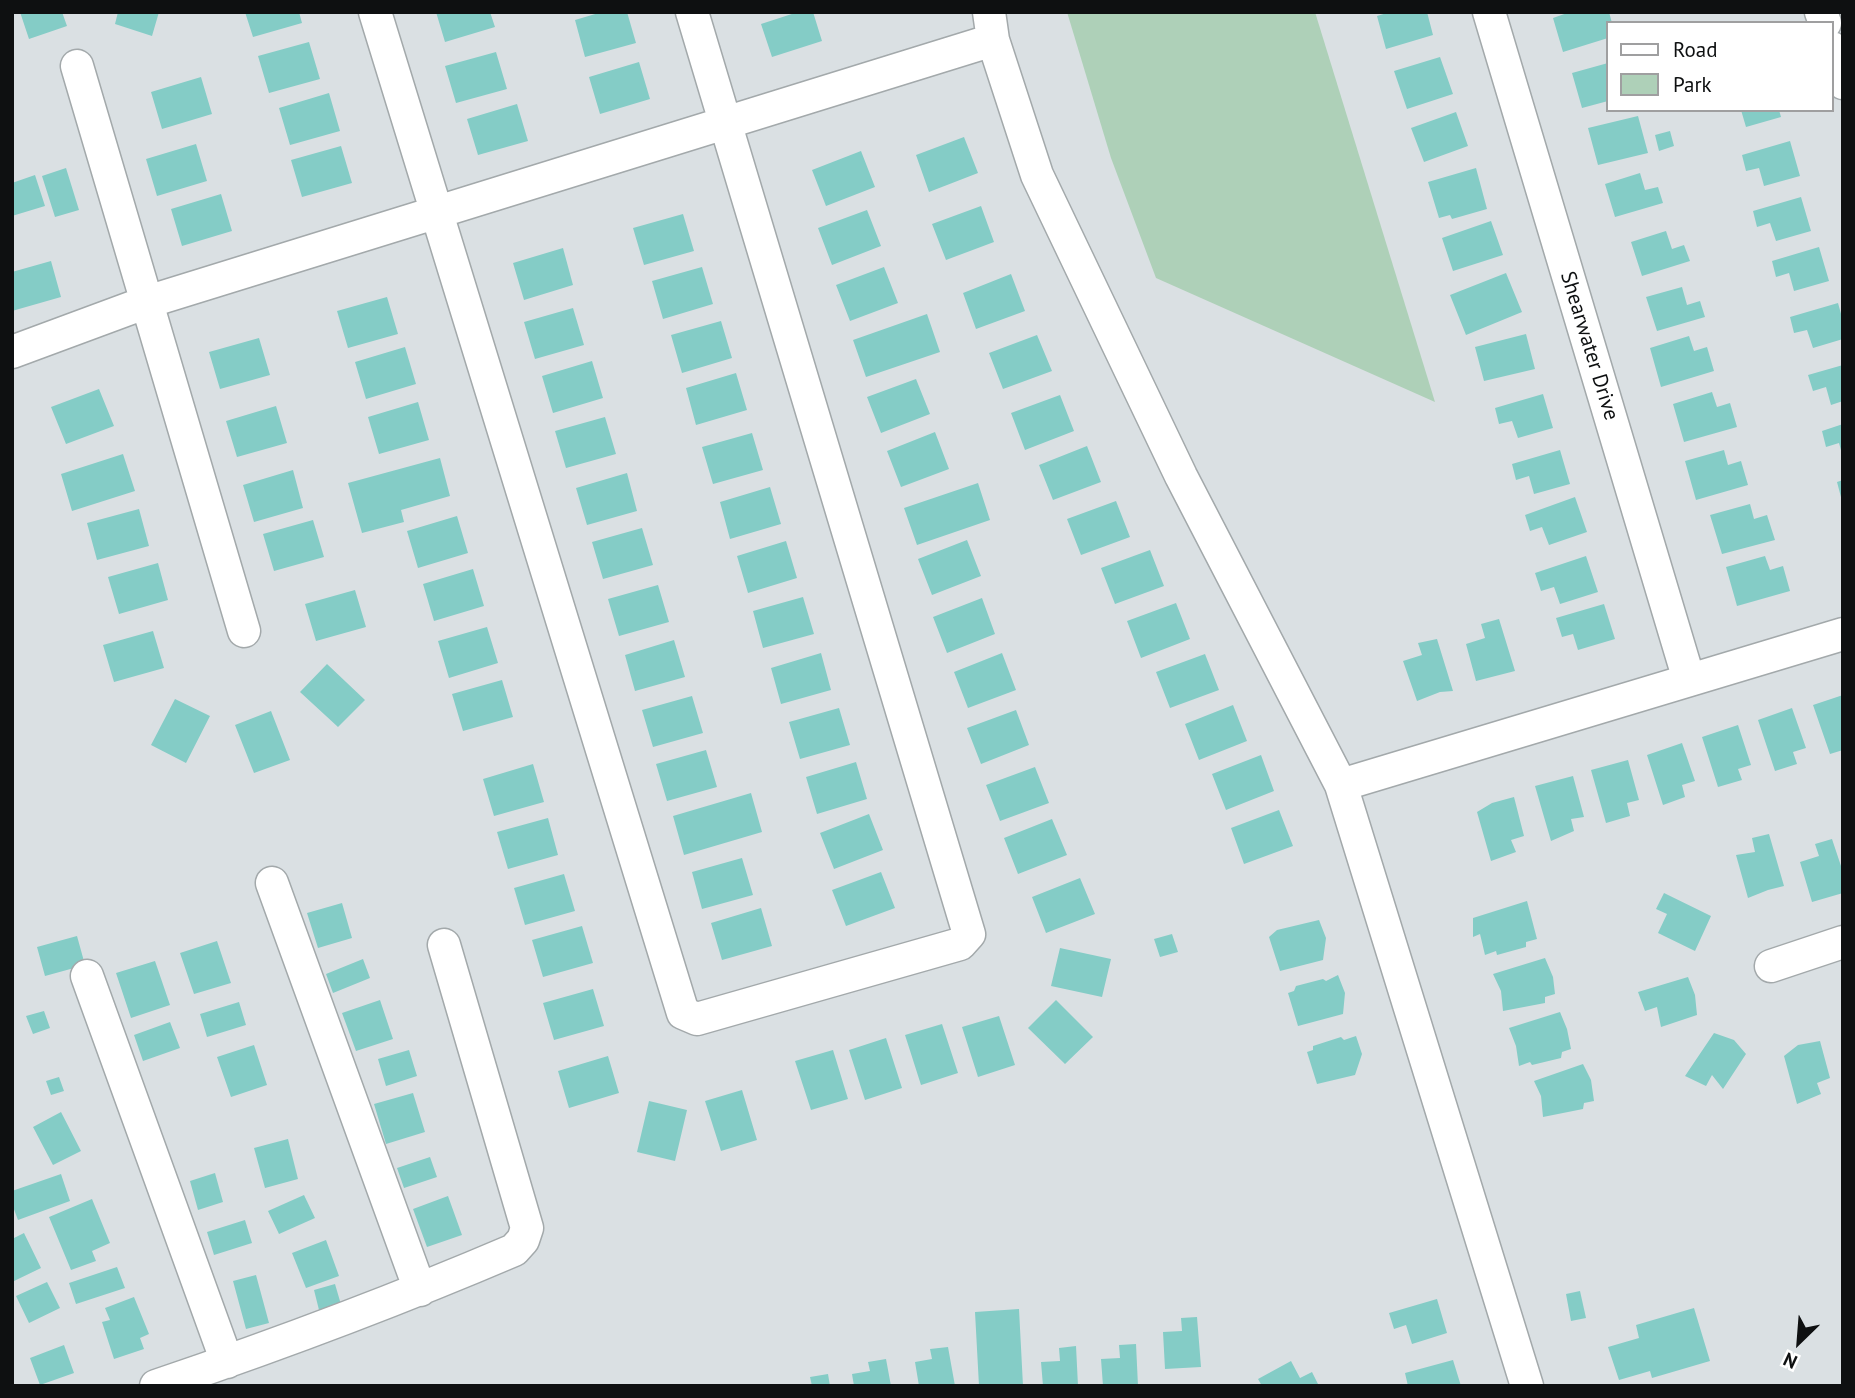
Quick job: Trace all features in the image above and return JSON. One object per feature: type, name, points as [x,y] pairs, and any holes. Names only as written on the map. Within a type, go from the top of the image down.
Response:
[{"type":"street","points":[[375,12],[683,1013],[697,1018],[960,944],[969,934],[692,12]]},
{"type":"street","name":"Shearwater Drive","points":[[1489,12],[1689,681]]},
{"type":"street","points":[[12,352],[147,302],[725,123],[991,26],[1037,175],[1181,476],[1341,785],[1527,1386]]},
{"type":"street","points":[[1834,54],[1843,83]]},
{"type":"street","points":[[77,66],[244,631]]},
{"type":"street","points":[[1341,785],[1843,634]]},
{"type":"street","points":[[272,883],[419,1290]]},
{"type":"street","points":[[1771,966],[1843,942]]},
{"type":"street","points":[[156,1386],[419,1290],[514,1250],[523,1240],[527,1228],[444,945]]},
{"type":"street","points":[[87,976],[227,1362]]},
{"type":"green space","points":[[1067,12],[1315,12],[1435,402],[1156,278],[1111,158]]},
{"type":"building","points":[[20,12],[62,12],[67,26],[29,39]]},
{"type":"building","points":[[118,12],[159,12],[152,36],[115,24]]},
{"type":"building","points":[[245,12],[299,12],[302,23],[253,37]]},
{"type":"building","points":[[436,12],[490,12],[495,27],[445,42]]},
{"type":"building","points":[[602,12],[627,12],[636,43],[585,57],[575,20]]},
{"type":"building","points":[[798,12],[813,12],[822,41],[772,57],[761,24]]},
{"type":"building","points":[[1390,12],[1427,12],[1433,35],[1386,49],[1377,16]]},
{"type":"building","points":[[1570,12],[1609,12],[1611,21],[1606,21],[1606,39],[1563,52],[1553,18]]},
{"type":"building","points":[[309,42],[320,79],[269,93],[258,56]]},
{"type":"building","points":[[496,52],[507,89],[456,103],[445,66]]},
{"type":"building","points":[[1440,57],[1453,94],[1407,109],[1394,71]]},
{"type":"building","points":[[639,62],[650,99],[600,114],[589,77]]},
{"type":"building","points":[[1606,64],[1606,102],[1582,108],[1572,73]]},
{"type":"building","points":[[201,77],[212,114],[162,129],[151,92]]},
{"type":"building","points":[[329,93],[340,131],[290,145],[279,108]]},
{"type":"building","points":[[517,104],[528,141],[478,155],[467,119]]},
{"type":"building","points":[[1456,112],[1468,146],[1424,162],[1411,128]]},
{"type":"building","points":[[1742,112],[1780,112],[1781,117],[1746,127]]},
{"type":"building","points":[[1638,116],[1648,153],[1598,165],[1588,128]]},
{"type":"building","points":[[1670,131],[1674,146],[1659,151],[1655,135]]},
{"type":"building","points":[[964,137],[978,173],[929,192],[916,155]]},
{"type":"building","points":[[1790,141],[1800,176],[1764,186],[1759,168],[1746,171],[1742,155]]},
{"type":"building","points":[[196,144],[207,181],[157,196],[146,159]]},
{"type":"building","points":[[341,146],[352,183],[302,197],[291,160]]},
{"type":"building","points":[[861,151],[875,187],[826,206],[812,170]]},
{"type":"building","points":[[66,168],[79,210],[55,217],[42,176]]},
{"type":"building","points":[[1476,168],[1487,209],[1452,219],[1450,215],[1439,218],[1428,182]]},
{"type":"building","points":[[1640,173],[1645,190],[1658,187],[1663,203],[1615,217],[1605,184]]},
{"type":"building","points":[[35,175],[45,206],[12,216],[12,183]]},
{"type":"building","points":[[221,194],[232,231],[182,246],[171,209]]},
{"type":"building","points":[[1801,197],[1811,231],[1776,241],[1770,223],[1757,227],[1753,211]]},
{"type":"building","points":[[981,206],[994,242],[946,260],[932,224]]},
{"type":"building","points":[[867,210],[881,246],[832,265],[818,228]]},
{"type":"building","points":[[683,214],[694,251],[644,265],[633,228]]},
{"type":"building","points":[[1491,221],[1503,255],[1453,271],[1442,238]]},
{"type":"building","points":[[1666,231],[1672,249],[1684,245],[1690,261],[1642,276],[1631,242]]},
{"type":"building","points":[[1819,247],[1829,281],[1794,291],[1789,273],[1776,277],[1772,261]]},
{"type":"building","points":[[563,248],[573,285],[524,300],[513,263]]},
{"type":"building","points":[[51,261],[61,297],[12,311],[12,272]]},
{"type":"building","points":[[702,267],[713,304],[663,319],[652,281]]},
{"type":"building","points":[[884,267],[898,303],[850,321],[836,285]]},
{"type":"building","points":[[1506,273],[1522,312],[1466,335],[1450,295]]},
{"type":"building","points":[[1011,274],[1025,311],[976,329],[963,293]]},
{"type":"building","points":[[1682,287],[1687,305],[1700,301],[1705,317],[1657,331],[1646,297]]},
{"type":"building","points":[[387,297],[398,334],[348,348],[337,311]]},
{"type":"building","points":[[1838,303],[1843,321],[1843,339],[1813,348],[1807,330],[1794,333],[1790,317]]},
{"type":"building","points":[[573,308],[584,345],[535,359],[524,322]]},
{"type":"building","points":[[927,314],[940,352],[866,377],[853,340]]},
{"type":"building","points":[[721,321],[732,358],[682,373],[671,335]]},
{"type":"building","points":[[1526,334],[1535,369],[1484,381],[1475,347]]},
{"type":"building","points":[[1037,335],[1052,371],[1003,389],[989,353]]},
{"type":"building","points":[[1689,336],[1694,351],[1707,347],[1714,371],[1661,387],[1650,348]]},
{"type":"building","points":[[259,338],[270,375],[220,389],[209,352]]},
{"type":"building","points":[[405,347],[416,384],[366,399],[355,362]]},
{"type":"building","points":[[592,361],[603,398],[553,413],[542,376]]},
{"type":"building","points":[[1843,365],[1843,401],[1831,405],[1826,387],[1813,391],[1808,375]]},
{"type":"building","points":[[736,373],[747,410],[696,425],[686,388]]},
{"type":"building","points":[[916,379],[930,414],[881,433],[867,397]]},
{"type":"building","points":[[99,389],[114,426],[66,444],[51,407]]},
{"type":"building","points":[[1712,392],[1717,407],[1730,403],[1737,427],[1684,442],[1673,404]]},
{"type":"building","points":[[1543,394],[1553,428],[1518,438],[1512,421],[1499,424],[1495,408]]},
{"type":"building","points":[[1060,395],[1074,431],[1025,450],[1011,413]]},
{"type":"building","points":[[418,402],[429,440],[379,454],[368,417]]},
{"type":"building","points":[[276,406],[287,443],[237,457],[226,421]]},
{"type":"building","points":[[605,417],[616,454],[566,468],[555,431]]},
{"type":"building","points":[[1843,424],[1842,454],[1839,443],[1826,447],[1822,431]]},
{"type":"building","points":[[935,432],[949,469],[901,487],[887,451]]},
{"type":"building","points":[[752,433],[763,470],[713,484],[702,447]]},
{"type":"building","points":[[1087,446],[1101,482],[1053,500],[1039,465]]},
{"type":"building","points":[[1560,450],[1570,484],[1534,494],[1529,476],[1516,480],[1512,464]]},
{"type":"building","points":[[1724,450],[1728,465],[1741,461],[1748,485],[1696,500],[1685,461]]},
{"type":"building","points":[[123,454],[135,491],[72,511],[61,474]]},
{"type":"building","points":[[440,458],[450,496],[401,510],[404,522],[362,533],[348,483]]},
{"type":"building","points":[[293,470],[303,508],[254,522],[243,485]]},
{"type":"building","points":[[627,473],[637,511],[587,525],[576,488]]},
{"type":"building","points":[[1843,480],[1843,500],[1842,501],[1837,482]]},
{"type":"building","points":[[978,483],[990,520],[917,545],[904,508]]},
{"type":"building","points":[[770,487],[781,524],[730,539],[720,502]]},
{"type":"building","points":[[1575,497],[1587,532],[1549,545],[1542,527],[1530,531],[1525,515]]},
{"type":"building","points":[[1116,501],[1130,537],[1081,555],[1067,519]]},
{"type":"building","points":[[1750,504],[1754,519],[1767,515],[1775,540],[1722,554],[1710,515]]},
{"type":"building","points":[[139,509],[149,546],[97,560],[87,523]]},
{"type":"building","points":[[457,516],[468,553],[418,568],[407,531]]},
{"type":"building","points":[[313,520],[324,557],[274,571],[263,534]]},
{"type":"building","points":[[642,528],[653,565],[603,579],[592,542]]},
{"type":"building","points":[[967,540],[981,576],[932,595],[918,559]]},
{"type":"building","points":[[786,541],[797,578],[748,593],[737,556]]},
{"type":"building","points":[[1150,550],[1164,586],[1115,604],[1101,568]]},
{"type":"building","points":[[1586,556],[1598,592],[1560,604],[1554,587],[1541,591],[1535,573]]},
{"type":"building","points":[[1765,556],[1770,570],[1783,566],[1790,591],[1737,606],[1726,567]]},
{"type":"building","points":[[158,563],[168,600],[119,614],[108,577]]},
{"type":"building","points":[[473,569],[484,606],[434,621],[423,584]]},
{"type":"building","points":[[658,585],[669,622],[619,636],[608,599]]},
{"type":"building","points":[[355,590],[366,627],[316,641],[305,604]]},
{"type":"building","points":[[803,597],[814,634],[763,648],[753,611]]},
{"type":"building","points":[[982,598],[995,634],[947,653],[933,617]]},
{"type":"building","points":[[1176,603],[1190,639],[1141,658],[1127,621]]},
{"type":"building","points":[[1604,604],[1615,639],[1578,650],[1573,634],[1562,637],[1556,618]]},
{"type":"building","points":[[1499,619],[1515,671],[1476,681],[1466,644],[1485,638],[1481,624]]},
{"type":"building","points":[[487,627],[498,663],[449,678],[438,641]]},
{"type":"building","points":[[153,631],[164,668],[114,682],[103,645]]},
{"type":"building","points":[[1437,639],[1453,691],[1440,692],[1417,701],[1403,661],[1422,655],[1418,643]]},
{"type":"building","points":[[674,640],[685,677],[635,691],[625,655]]},
{"type":"building","points":[[821,653],[831,690],[781,704],[771,668]]},
{"type":"building","points":[[1002,653],[1016,690],[968,708],[954,672]]},
{"type":"building","points":[[1205,654],[1219,690],[1170,708],[1156,672]]},
{"type":"building","points":[[327,664],[365,700],[338,727],[300,692]]},
{"type":"building","points":[[502,680],[513,717],[463,731],[452,694]]},
{"type":"building","points":[[1843,695],[1843,750],[1830,754],[1813,705]]},
{"type":"building","points":[[692,696],[703,733],[653,747],[642,710]]},
{"type":"building","points":[[175,699],[210,716],[186,763],[151,745]]},
{"type":"building","points":[[1233,705],[1247,741],[1199,760],[1185,724]]},
{"type":"building","points":[[839,708],[850,745],[800,759],[789,722]]},
{"type":"building","points":[[1792,708],[1806,748],[1793,752],[1797,764],[1775,771],[1758,720]]},
{"type":"building","points":[[1016,710],[1029,745],[981,764],[967,728]]},
{"type":"building","points":[[271,711],[290,760],[254,773],[235,725]]},
{"type":"building","points":[[1738,725],[1751,765],[1738,769],[1742,780],[1718,787],[1702,737]]},
{"type":"building","points":[[1682,743],[1695,781],[1682,785],[1685,797],[1663,805],[1647,755]]},
{"type":"building","points":[[706,750],[717,787],[667,801],[656,764]]},
{"type":"building","points":[[1261,755],[1274,791],[1226,810],[1212,774]]},
{"type":"building","points":[[1628,760],[1639,800],[1627,803],[1630,816],[1606,823],[1591,770]]},
{"type":"building","points":[[856,762],[867,799],[817,814],[806,777]]},
{"type":"building","points":[[533,764],[544,802],[494,816],[483,779]]},
{"type":"building","points":[[1035,767],[1049,803],[1000,821],[986,785]]},
{"type":"building","points":[[1573,776],[1584,817],[1571,819],[1574,831],[1551,841],[1535,786]]},
{"type":"building","points":[[751,793],[762,832],[684,855],[673,816]]},
{"type":"building","points":[[1514,797],[1524,836],[1511,840],[1516,852],[1491,861],[1477,812],[1492,803]]},
{"type":"building","points":[[1279,810],[1293,846],[1244,864],[1231,828]]},
{"type":"building","points":[[869,814],[883,850],[834,869],[820,833]]},
{"type":"building","points":[[548,818],[558,855],[508,869],[497,832]]},
{"type":"building","points":[[1052,819],[1067,855],[1018,874],[1004,838]]},
{"type":"building","points":[[1769,834],[1784,886],[1748,898],[1736,855],[1755,852],[1752,838]]},
{"type":"building","points":[[1832,839],[1843,872],[1843,893],[1812,902],[1800,862],[1819,856],[1815,844]]},
{"type":"building","points":[[742,858],[753,895],[702,909],[692,872]]},
{"type":"building","points":[[881,872],[895,908],[846,926],[832,890]]},
{"type":"building","points":[[564,874],[575,911],[525,925],[514,888]]},
{"type":"building","points":[[1080,878],[1095,914],[1046,933],[1032,897]]},
{"type":"building","points":[[1664,893],[1711,916],[1695,951],[1658,933],[1667,914],[1656,909]]},
{"type":"building","points":[[1527,901],[1537,939],[1526,942],[1526,947],[1497,955],[1496,951],[1485,955],[1480,934],[1473,937],[1473,918]]},
{"type":"building","points":[[342,903],[352,938],[318,948],[307,913]]},
{"type":"building","points":[[761,908],[772,946],[722,960],[711,923]]},
{"type":"building","points":[[1319,920],[1326,938],[1323,960],[1280,971],[1269,937],[1277,930]]},
{"type":"building","points":[[582,926],[593,963],[543,977],[532,940]]},
{"type":"building","points":[[1172,934],[1178,952],[1160,957],[1154,939]]},
{"type":"building","points":[[77,936],[85,965],[45,976],[37,947]]},
{"type":"building","points":[[217,941],[231,983],[194,994],[180,953]]},
{"type":"building","points":[[1060,948],[1111,959],[1102,997],[1051,986]]},
{"type":"building","points":[[1545,958],[1553,977],[1555,994],[1545,997],[1545,1003],[1503,1011],[1501,991],[1493,974]]},
{"type":"building","points":[[363,959],[370,978],[333,993],[326,974]]},
{"type":"building","points":[[155,961],[170,1005],[131,1018],[116,973]]},
{"type":"building","points":[[1338,975],[1345,993],[1343,1014],[1298,1026],[1288,993],[1294,991],[1296,986],[1323,979],[1326,981]]},
{"type":"building","points":[[1688,977],[1695,995],[1697,1015],[1661,1027],[1657,1007],[1645,1011],[1638,992]]},
{"type":"building","points":[[593,989],[604,1026],[554,1040],[543,1003]]},
{"type":"building","points":[[380,1000],[393,1039],[356,1051],[342,1013]]},
{"type":"building","points":[[1056,1000],[1093,1037],[1065,1064],[1028,1028]]},
{"type":"building","points":[[239,1002],[246,1025],[207,1037],[200,1014]]},
{"type":"building","points":[[44,1011],[50,1028],[33,1034],[26,1016]]},
{"type":"building","points":[[1560,1012],[1571,1049],[1562,1052],[1561,1058],[1519,1066],[1516,1046],[1509,1028]]},
{"type":"building","points":[[999,1016],[1015,1065],[978,1077],[962,1027]]},
{"type":"building","points":[[170,1022],[180,1048],[143,1061],[134,1035]]},
{"type":"building","points":[[942,1024],[958,1073],[921,1085],[905,1035]]},
{"type":"building","points":[[1714,1033],[1734,1040],[1746,1054],[1723,1089],[1712,1075],[1706,1086],[1685,1076]]},
{"type":"building","points":[[1356,1036],[1362,1054],[1355,1075],[1317,1084],[1307,1052],[1313,1050],[1313,1046],[1341,1037],[1344,1040]]},
{"type":"building","points":[[886,1038],[902,1088],[865,1100],[849,1050]]},
{"type":"building","points":[[1820,1041],[1830,1078],[1817,1083],[1821,1094],[1797,1104],[1784,1056],[1798,1045]]},
{"type":"building","points":[[254,1045],[267,1085],[231,1097],[217,1057]]},
{"type":"building","points":[[409,1050],[417,1076],[386,1086],[378,1059]]},
{"type":"building","points":[[833,1050],[848,1099],[811,1110],[795,1061]]},
{"type":"building","points":[[608,1056],[619,1093],[569,1108],[558,1071]]},
{"type":"building","points":[[1583,1064],[1591,1080],[1594,1101],[1584,1103],[1583,1109],[1543,1117],[1541,1096],[1534,1081]]},
{"type":"building","points":[[59,1077],[64,1091],[51,1095],[46,1081]]},
{"type":"building","points":[[742,1090],[757,1140],[721,1151],[705,1101]]},
{"type":"building","points":[[413,1093],[425,1132],[386,1144],[374,1104]]},
{"type":"building","points":[[649,1101],[687,1110],[675,1161],[637,1152]]},
{"type":"building","points":[[61,1112],[81,1151],[53,1165],[33,1127]]},
{"type":"building","points":[[288,1139],[298,1179],[265,1188],[254,1148]]},
{"type":"building","points":[[430,1157],[437,1177],[404,1188],[397,1168]]},
{"type":"building","points":[[215,1173],[223,1202],[198,1210],[190,1181]]},
{"type":"building","points":[[61,1174],[70,1201],[18,1220],[12,1204],[12,1191]]},
{"type":"building","points":[[304,1195],[315,1218],[279,1234],[268,1211]]},
{"type":"building","points":[[448,1196],[462,1235],[427,1247],[413,1209]]},
{"type":"building","points":[[92,1199],[110,1243],[92,1251],[96,1261],[71,1270],[49,1217]]},
{"type":"building","points":[[245,1220],[252,1243],[214,1255],[207,1232]]},
{"type":"building","points":[[24,1233],[41,1268],[12,1282],[12,1239]]},
{"type":"building","points":[[326,1240],[339,1276],[306,1288],[292,1253]]},
{"type":"building","points":[[117,1267],[125,1288],[76,1304],[69,1283]]},
{"type":"building","points":[[256,1275],[269,1323],[246,1329],[233,1281]]},
{"type":"building","points":[[47,1282],[60,1308],[29,1323],[16,1296]]},
{"type":"building","points":[[335,1284],[342,1308],[320,1314],[314,1290]]},
{"type":"building","points":[[1580,1291],[1586,1318],[1571,1321],[1566,1294]]},
{"type":"building","points":[[134,1297],[149,1334],[140,1338],[144,1349],[114,1359],[102,1322],[110,1320],[105,1308]]},
{"type":"building","points":[[1437,1299],[1447,1333],[1412,1344],[1406,1325],[1394,1329],[1389,1313]]},
{"type":"building","points":[[1694,1308],[1710,1361],[1652,1378],[1650,1371],[1619,1380],[1608,1347],[1639,1338],[1636,1325]]},
{"type":"building","points":[[1019,1309],[1023,1386],[979,1386],[975,1312]]},
{"type":"building","points":[[1197,1317],[1201,1367],[1165,1369],[1163,1332],[1182,1331],[1181,1318]]},
{"type":"building","points":[[1136,1344],[1138,1386],[1103,1386],[1101,1359],[1120,1358],[1119,1345]]},
{"type":"building","points":[[64,1345],[74,1373],[40,1385],[30,1358]]},
{"type":"building","points":[[1076,1346],[1078,1386],[1043,1386],[1041,1362],[1060,1361],[1059,1348]]},
{"type":"building","points":[[948,1347],[955,1386],[919,1386],[915,1362],[932,1359],[930,1349]]},
{"type":"building","points":[[886,1359],[891,1386],[854,1386],[852,1374],[870,1371],[868,1362]]},
{"type":"building","points":[[1453,1360],[1461,1386],[1408,1386],[1405,1373]]},
{"type":"building","points":[[1291,1361],[1300,1378],[1312,1372],[1319,1386],[1262,1386],[1258,1379]]},
{"type":"building","points":[[828,1374],[830,1386],[812,1386],[810,1377]]}]
